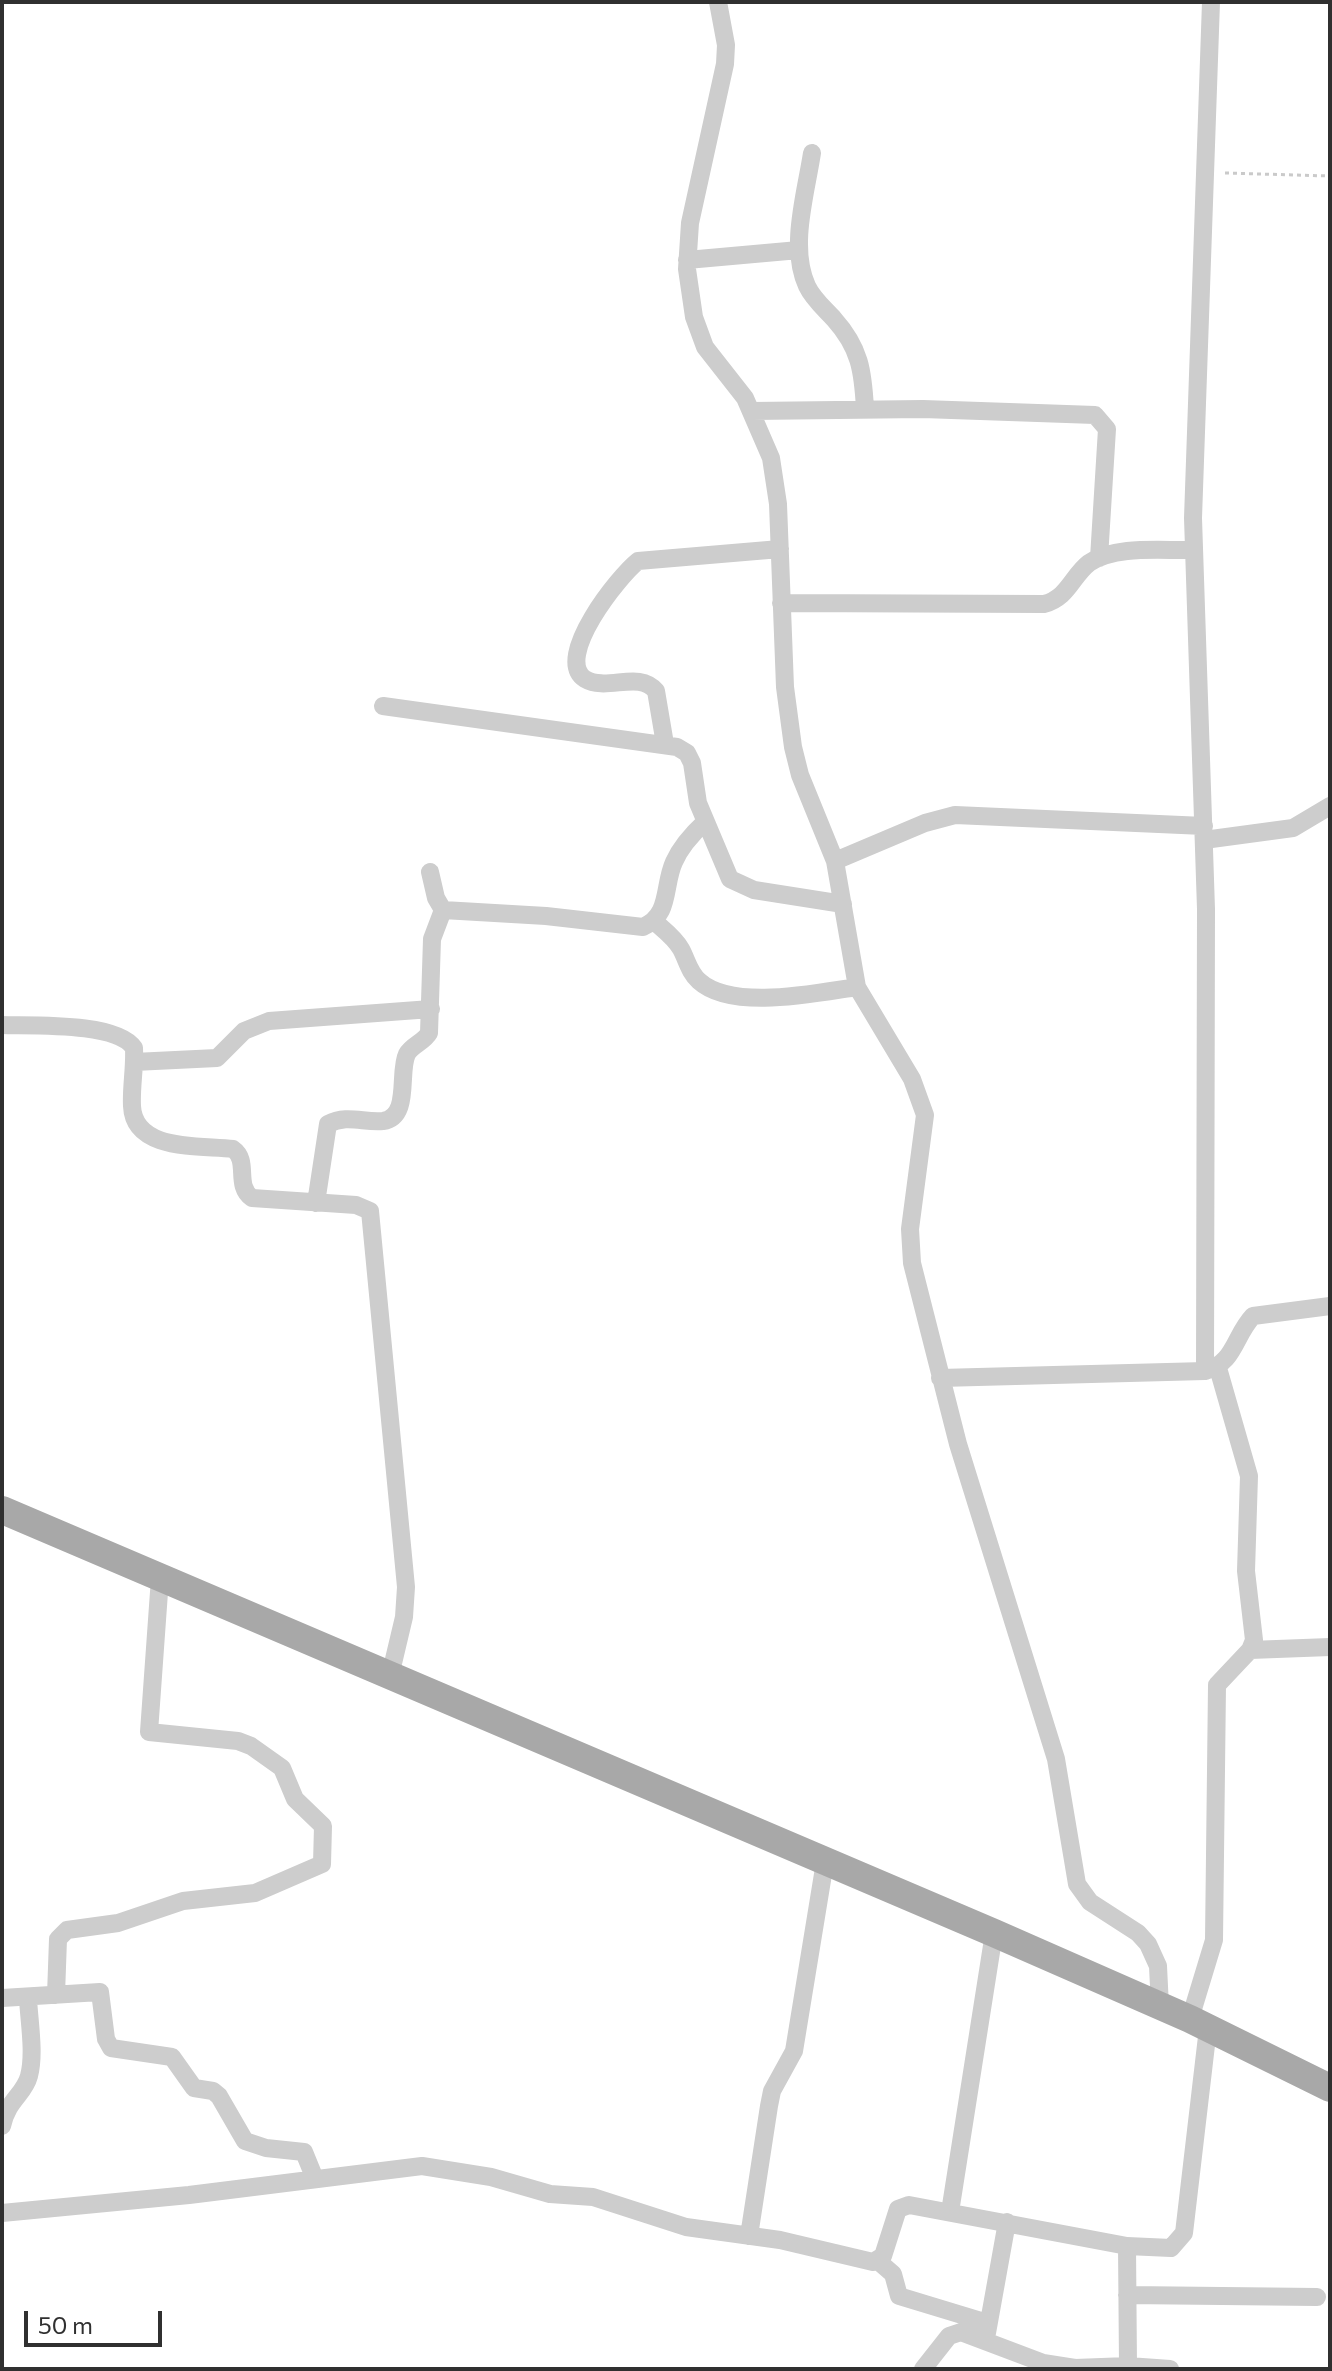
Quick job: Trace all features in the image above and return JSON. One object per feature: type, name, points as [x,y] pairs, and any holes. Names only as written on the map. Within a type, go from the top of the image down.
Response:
[{"type":"main road","points":[[2,1510],[994,1933],[1199,2024],[1330,2088]]},
{"type":"street","points":[[878,2261],[902,2205],[1127,2246],[1171,2248],[1184,2233],[1199,2024],[1214,1940],[1217,1685],[1250,1650],[1255,1628],[1246,1571],[1249,1476],[1211,1369],[1204,833],[1193,550],[1194,404],[1211,2]]},
{"type":"street","points":[[719,8],[726,45],[721,86],[693,196],[687,260],[688,290],[705,347],[752,411],[771,458],[780,549],[784,677],[793,747],[800,775],[835,861],[857,987],[912,1079],[925,1115],[910,1244],[940,1378],[1014,1632],[1056,1759],[1077,1884],[1090,1902],[1148,1944],[1158,1966],[1160,2007]]},
{"type":"street","points":[[812,153],[799,250],[806,285],[859,353],[865,409]]},
{"type":"street","points":[[687,260],[799,250]]},
{"type":"street","points":[[752,411],[865,409],[1084,415],[1102,420],[1107,440],[1099,558]]},
{"type":"street","points":[[665,744],[656,691],[651,685],[593,681],[578,670],[575,659],[583,632],[626,570],[638,561],[780,549]]},
{"type":"street","points":[[781,603],[1044,604],[1062,596],[1086,565],[1099,558],[1128,552],[1193,550]]},
{"type":"street","points":[[383,706],[613,740],[665,744],[687,753],[705,822],[724,868],[738,885],[843,904]]},
{"type":"street","points":[[835,861],[925,823],[955,815],[1204,833],[1293,828],[1330,806]]},
{"type":"street","points":[[443,910],[546,916],[628,928],[655,922],[662,912],[678,853],[705,822]]},
{"type":"street","points":[[430,872],[436,898],[443,910]]},
{"type":"street","points":[[316,1203],[328,1124],[344,1119],[382,1121],[395,1114],[405,1059],[429,1033],[432,939],[443,910]]},
{"type":"street","points":[[655,922],[681,948],[693,975],[711,989],[745,996],[793,997],[857,987]]},
{"type":"street","points":[[134,1062],[217,1058],[244,1031],[269,1021],[431,1009]]},
{"type":"street","points":[[2,1025],[88,1030],[119,1036],[134,1048],[134,1120],[145,1133],[185,1146],[233,1149],[242,1161],[242,1187],[252,1198],[356,1205],[370,1211],[406,1587],[404,1617],[390,1676]]},
{"type":"street","points":[[940,1378],[1211,1369],[1228,1359],[1253,1316],[1330,1306]]},
{"type":"street","points":[[56,1995],[58,1939],[67,1930],[118,1923],[192,1899],[255,1893],[322,1864],[323,1826],[295,1799],[282,1768],[245,1743],[149,1732],[160,1578]]},
{"type":"street","points":[[1250,1650],[1330,1647]]},
{"type":"street","points":[[749,2236],[772,2091],[794,2051],[825,1862]]},
{"type":"street","points":[[950,2212],[994,1933]]},
{"type":"street","points":[[2,1998],[100,1992],[106,2039],[111,2048],[172,2057],[194,2088],[219,2096],[245,2141],[266,2148],[304,2152],[315,2179]]},
{"type":"street","points":[[2,2126],[8,2103],[25,2084],[30,2071],[28,1998]]},
{"type":"street","points":[[2,2213],[413,2167],[443,2168],[491,2177],[536,2192],[593,2197],[686,2227],[878,2261],[893,2274],[899,2296],[987,2332],[1058,2366],[1170,2369]]},
{"type":"street","points":[[987,2332],[1007,2222]]},
{"type":"street","points":[[1127,2246],[1128,2366]]},
{"type":"street","points":[[1127,2295],[1317,2297]]},
{"type":"street","points":[[923,2369],[954,2333],[987,2332]]},
{"type":"path","points":[[1205,173],[1330,176]]}]
